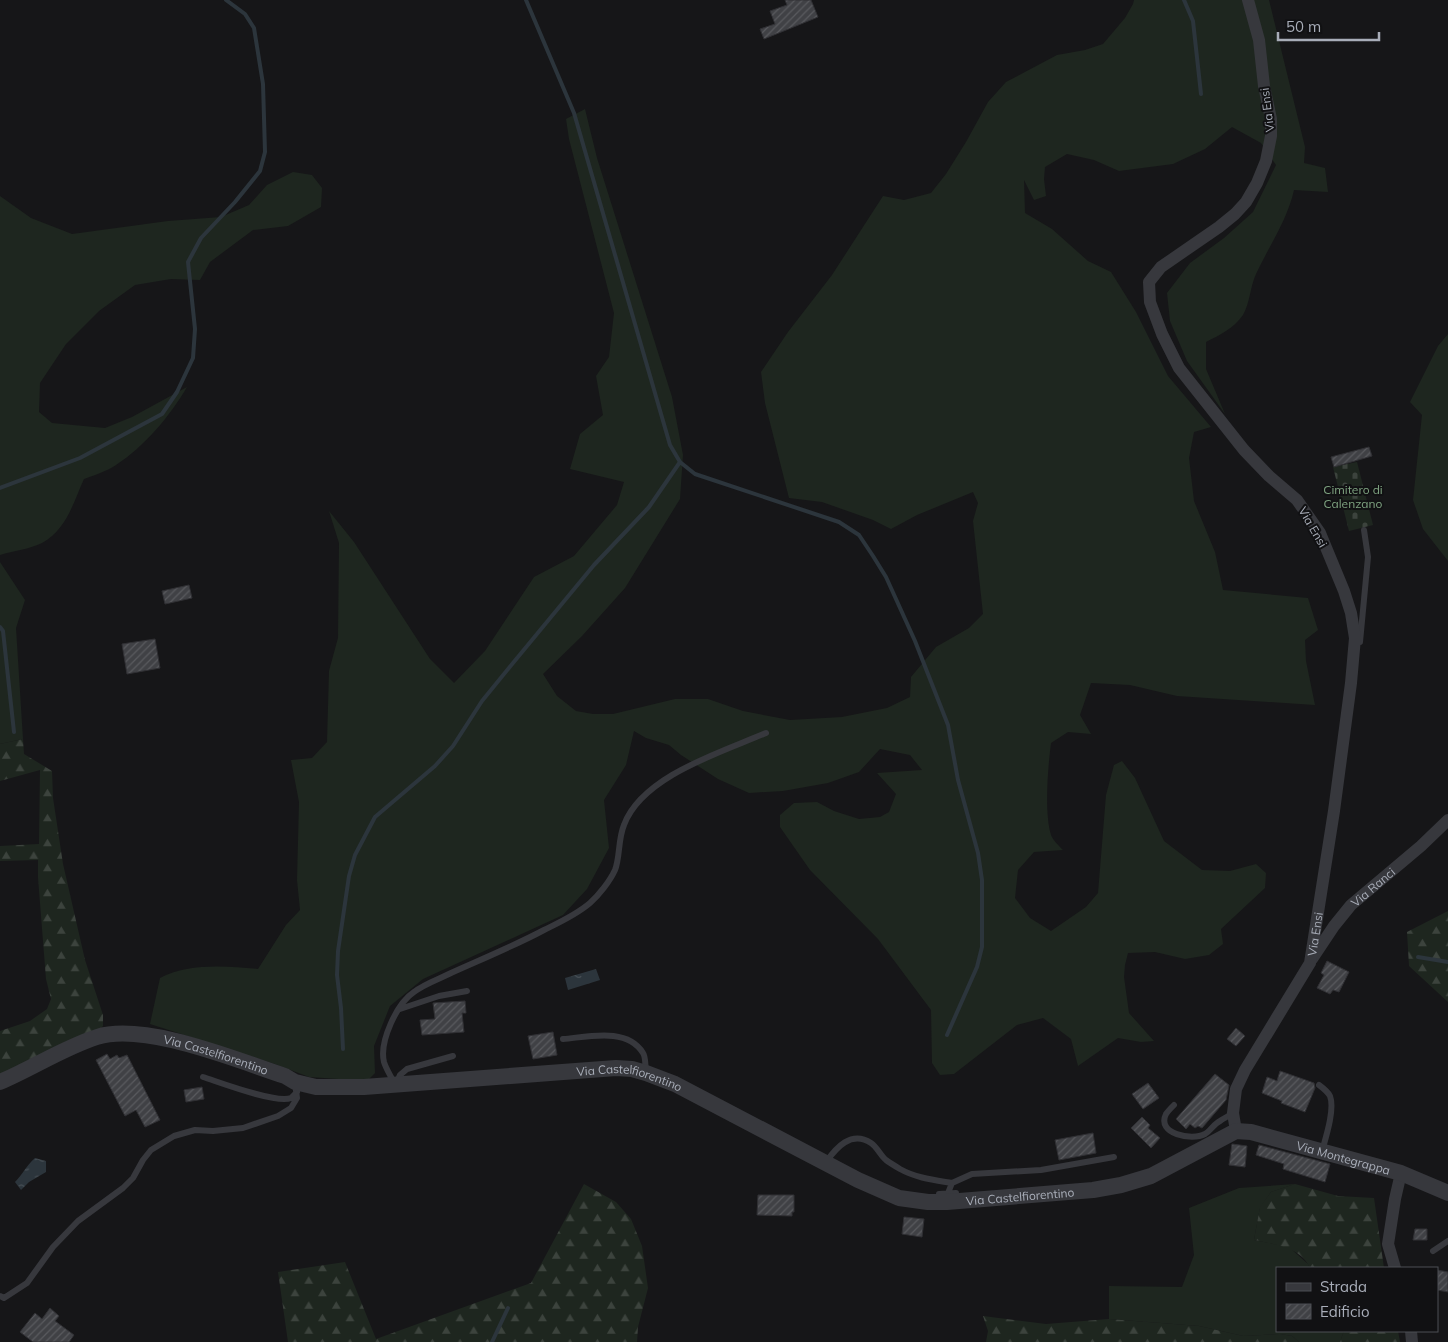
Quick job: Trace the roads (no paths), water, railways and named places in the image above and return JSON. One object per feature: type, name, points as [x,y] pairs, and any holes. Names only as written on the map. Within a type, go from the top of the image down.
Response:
[{"type":"street","name":"Via Ensi","points":[[1236,1131],[1233,1113],[1236,1089],[1245,1070],[1310,963],[1334,811],[1349,701],[1355,638],[1351,613],[1320,533],[1298,500],[1269,476],[1244,450],[1179,368],[1162,334],[1150,302],[1149,282],[1162,267],[1235,214],[1246,202],[1257,183],[1266,161],[1271,136],[1271,119],[1264,86],[1259,40],[1248,0]]},
{"type":"street","name":"Via Ranci","points":[[1310,963],[1334,926],[1352,905],[1421,846],[1448,820]]},
{"type":"street","name":"Via Castelfiorentino","points":[[0,1082],[96,1037],[123,1033],[161,1038],[194,1046],[284,1076],[296,1087],[364,1087],[616,1068],[632,1069],[675,1084],[858,1180],[899,1198],[928,1202],[948,1196],[1083,1191],[1122,1186],[1151,1176],[1236,1131]]},
{"type":"street","name":"Via Montegrappa","points":[[1236,1131],[1251,1132],[1401,1173],[1448,1193]]},
{"type":"street","points":[[1395,1267],[1388,1244],[1401,1173]]},
{"type":"lane","points":[[1349,701],[1353,695],[1358,668],[1368,557],[1364,530]]},
{"type":"lane","points":[[395,1085],[384,1063],[384,1046],[388,1028],[399,1009],[413,992],[573,916],[590,903],[615,870],[618,846],[624,824],[638,803],[655,787],[686,767],[766,733]]},
{"type":"lane","points":[[399,1009],[439,996],[467,990]]},
{"type":"lane","points":[[563,1039],[614,1035],[632,1040],[644,1054],[646,1073]]},
{"type":"lane","points":[[395,1085],[407,1069],[453,1056]]},
{"type":"lane","points":[[203,1076],[265,1096],[291,1098],[296,1087]]},
{"type":"lane","points":[[1319,1085],[1329,1094],[1331,1101],[1322,1152]]},
{"type":"lane","points":[[0,1296],[4,1298],[27,1283],[53,1247],[78,1221],[123,1188],[133,1178],[151,1150],[174,1136],[195,1130],[213,1131],[243,1128],[278,1116],[291,1108],[296,1098],[296,1087]]},
{"type":"lane","points":[[1174,1105],[1166,1114],[1165,1123],[1170,1130],[1179,1136],[1191,1137],[1204,1134],[1219,1121],[1233,1113]]},
{"type":"lane","points":[[825,1163],[839,1145],[847,1140],[858,1139],[870,1143],[886,1160],[901,1169],[923,1178],[952,1183],[972,1174],[1041,1170],[1114,1157]]},
{"type":"lane","points":[[948,1196],[952,1183]]},
{"type":"lane","points":[[1434,1251],[1448,1240]]},
{"type":"water","points":[[596,969],[600,980],[568,990],[565,978]]},
{"type":"water","points":[[35,1158],[46,1161],[46,1172],[29,1182],[21,1190],[15,1182]]},
{"type":"waterway","points":[[0,488],[80,458],[162,414],[177,392],[193,358],[195,329],[188,262],[201,238],[235,202],[260,171],[265,152],[263,84],[254,28],[245,14],[226,0]]},
{"type":"waterway","points":[[526,0],[574,113],[670,445],[680,462],[695,474],[839,522],[859,535],[886,577],[915,641],[948,725],[958,780],[978,853],[982,880],[982,947],[977,967],[947,1035]]},
{"type":"waterway","points":[[1184,0],[1193,21],[1201,94]]},
{"type":"waterway","points":[[343,1049],[337,975],[338,951],[349,876],[355,855],[375,817],[435,766],[453,746],[482,701],[594,565],[649,507],[680,462]]},
{"type":"waterway","points":[[0,627],[3,631],[14,732]]},
{"type":"waterway","points":[[1418,957],[1448,962]]},
{"type":"waterway","points":[[492,1342],[508,1308]]},
{"type":"park label","name":"Cimitero di Calenzano","points":[[1353,496]]}]
